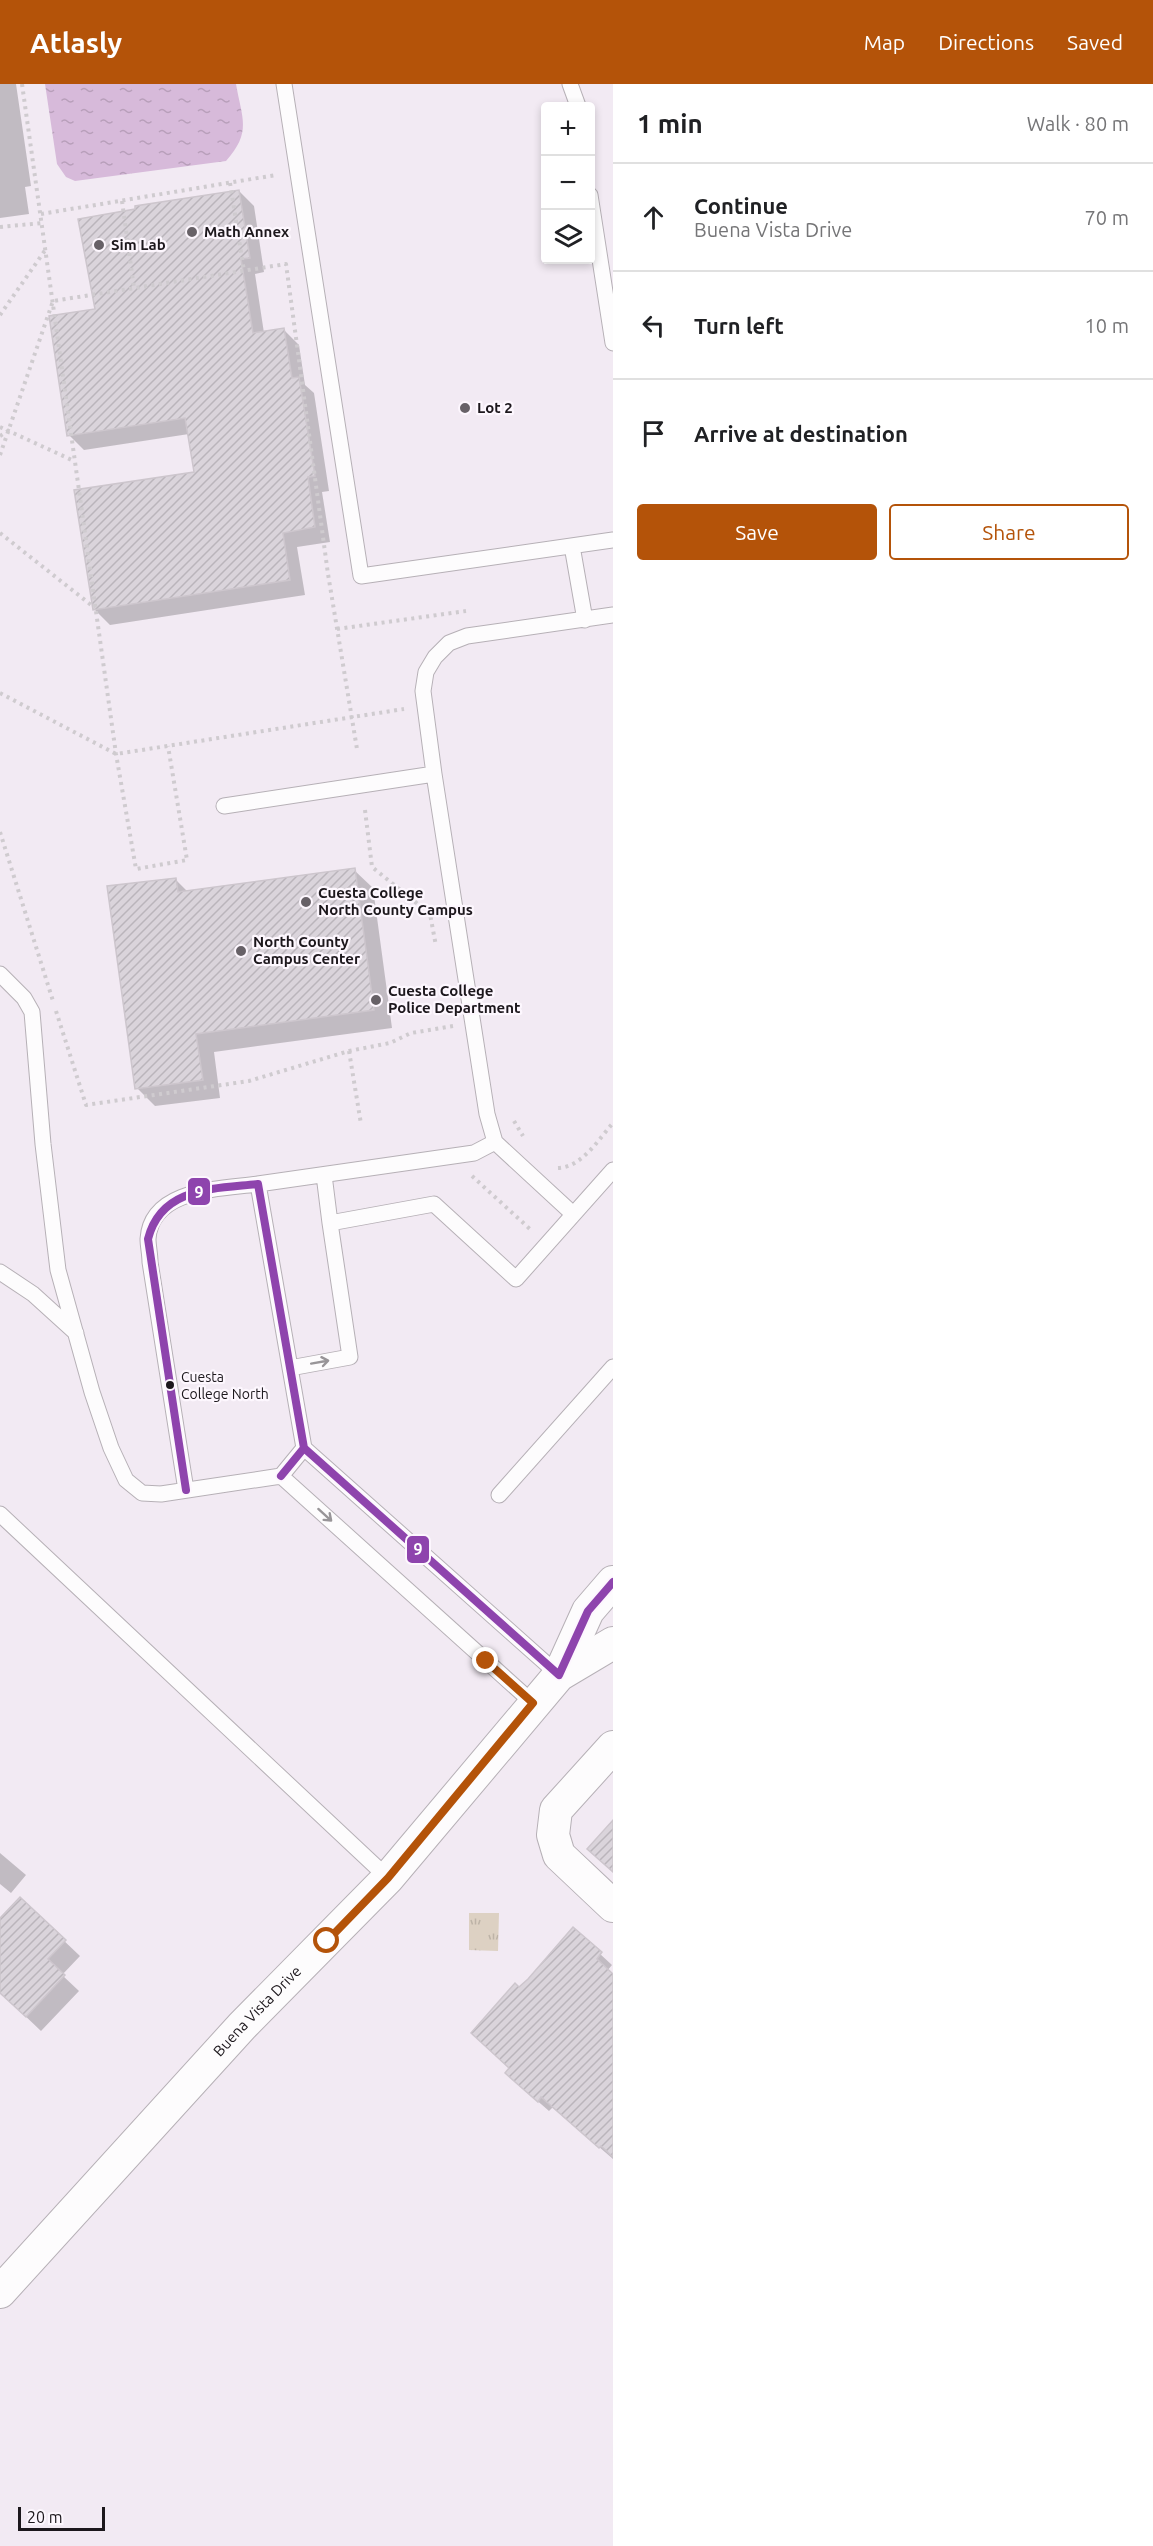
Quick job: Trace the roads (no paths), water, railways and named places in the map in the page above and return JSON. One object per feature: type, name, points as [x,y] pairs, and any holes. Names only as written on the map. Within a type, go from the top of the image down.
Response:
[{"type":"street","name":"Buena Vista Drive","points":[[559,1675],[588,1611],[613,1582]]},
{"type":"street","name":"Buena Vista Drive","points":[[0,2292],[242,2026],[388,1878],[533,1703],[559,1675],[613,1643]]},
{"type":"street","points":[[613,1747],[556,1810],[553,1835],[559,1855],[613,1906]]},
{"type":"lane","points":[[284,84],[361,576],[613,540]]},
{"type":"lane","points":[[570,84],[577,102]]},
{"type":"lane","points":[[593,210],[613,343]]},
{"type":"lane","points":[[572,546],[585,620]]},
{"type":"lane","points":[[573,1214],[495,1142],[487,1113],[423,692],[426,672],[435,657],[449,643],[466,636],[613,615]]},
{"type":"lane","points":[[224,806],[434,774]]},
{"type":"lane","points":[[0,974],[24,998],[32,1012],[43,1144],[58,1270],[111,1448],[126,1480],[142,1493],[161,1494],[281,1476],[304,1448]]},
{"type":"lane","points":[[186,1490],[153,1284],[148,1236],[157,1216],[168,1203],[187,1194],[474,1153],[495,1142]]},
{"type":"lane","points":[[330,1223],[434,1204],[516,1279],[613,1170]]},
{"type":"lane","points":[[290,1368],[350,1357],[324,1174]]},
{"type":"lane","points":[[258,1184],[304,1448],[559,1675]]},
{"type":"lane","points":[[0,1272],[33,1294],[76,1333]]},
{"type":"lane","points":[[499,1495],[613,1367]]},
{"type":"lane","points":[[281,1476],[533,1703]]},
{"type":"lane","points":[[0,1514],[388,1878]]},
{"type":"water","points":[[45,84],[236,84],[242,116],[242,133],[234,151],[226,161],[75,181],[66,177],[57,164]]},
{"type":"place","name":"Math Annex","points":[[192,232]]},
{"type":"place","name":"Sim Lab","points":[[99,245]]},
{"type":"place","name":"Lot 2","points":[[465,408]]},
{"type":"place","name":"Cuesta College North County Campus","points":[[306,902]]},
{"type":"place","name":"North County Campus Center","points":[[241,951]]},
{"type":"place","name":"Cuesta College Police Department","points":[[376,1000]]},
{"type":"place","name":"Cuesta College North","points":[[170,1385]]}]
